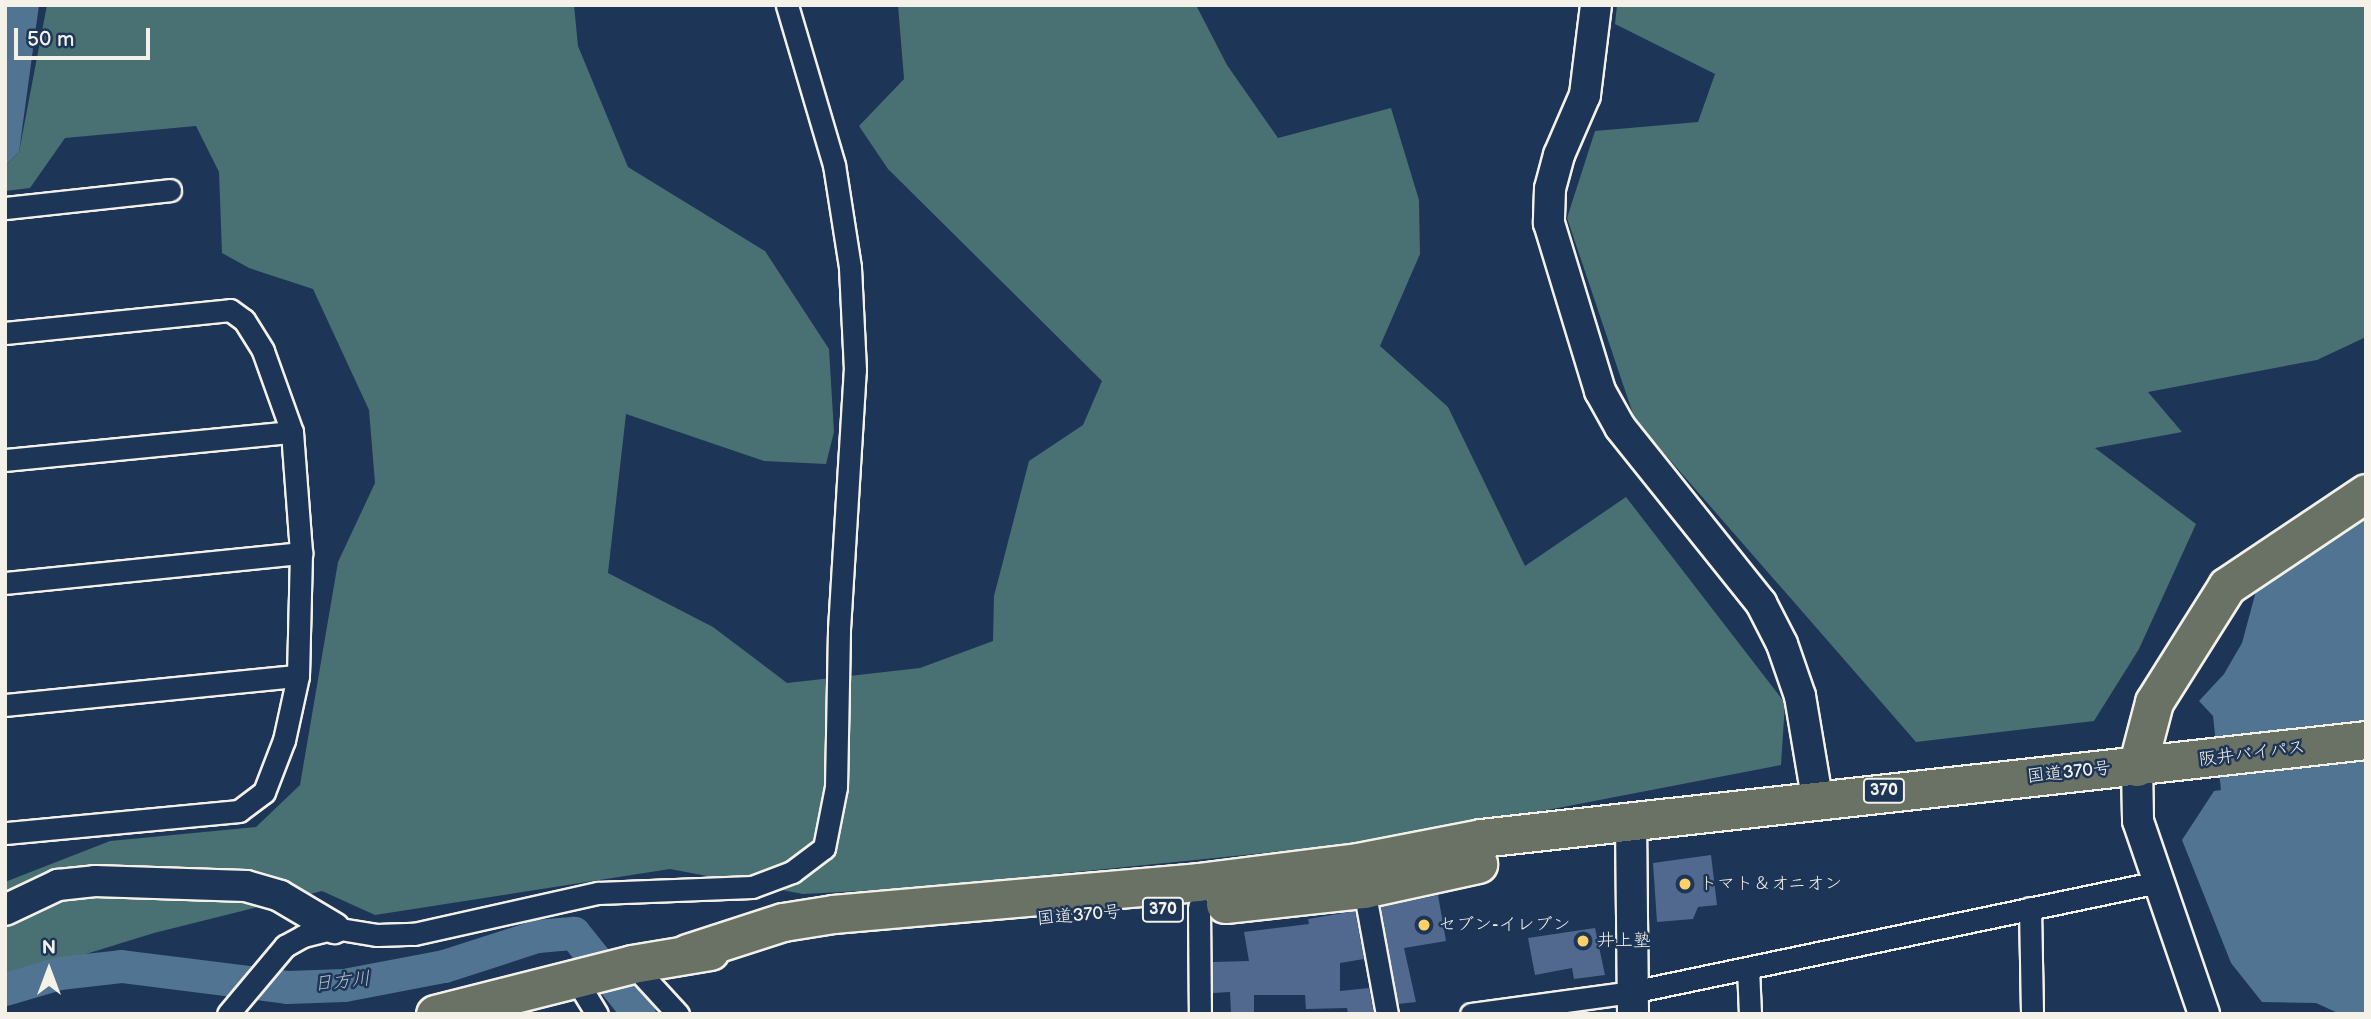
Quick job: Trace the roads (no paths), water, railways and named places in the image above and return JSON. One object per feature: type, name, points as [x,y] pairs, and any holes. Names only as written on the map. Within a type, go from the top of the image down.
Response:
[{"type":"highway","points":[[2137,766],[2154,702],[2227,586],[2366,493]]},
{"type":"highway","name":"阪井バイパス","points":[[2137,766],[2366,740]]},
{"type":"highway","name":"国道370号","points":[[687,953],[783,922],[833,914],[1198,882],[1357,862],[1481,838],[1817,798],[2137,766]]},
{"type":"highway","name":"国道370号","points":[[435,1014],[627,965],[687,953],[1199,907],[1364,889],[1485,862],[1631,821]]},
{"type":"street","points":[[5,910],[58,885],[94,881],[246,886],[280,896],[334,928],[377,935],[414,934],[598,893],[752,887],[792,872],[824,848],[836,787],[839,629],[855,370],[850,267],[834,165],[787,5]]},
{"type":"street","points":[[1596,5],[1585,95],[1559,155],[1550,189],[1549,223],[1600,391],[1620,427],[1761,603],[1782,643],[1800,696],[1817,798]]},
{"type":"street","points":[[5,208],[170,190]]},
{"type":"street","points":[[5,333],[230,310],[244,320],[263,351],[292,432],[301,553],[298,676],[284,740],[264,792],[239,811],[5,833]]},
{"type":"street","points":[[5,460],[292,432]]},
{"type":"street","points":[[5,583],[301,553]]},
{"type":"street","points":[[5,705],[298,676]]},
{"type":"street","points":[[2137,766],[2138,821],[2204,1014]]},
{"type":"street","points":[[1631,821],[1633,1003]]},
{"type":"street","points":[[1471,1014],[1633,1003],[1748,968],[2158,882]]},
{"type":"street","points":[[1364,889],[1387,1014]]},
{"type":"street","points":[[1199,907],[1200,1014]]},
{"type":"street","points":[[2030,908],[2032,1014]]},
{"type":"street","points":[[228,1014],[285,946],[334,928]]},
{"type":"street","points":[[627,965],[678,1014]]},
{"type":"street","points":[[1748,968],[1750,1014]]},
{"type":"street","points":[[577,978],[597,1014]]},
{"type":"water","points":[[5,5],[39,5],[19,152],[5,166]]},
{"type":"water","points":[[2366,513],[2366,1014],[2340,1014],[2316,1003],[2262,1002],[2231,963],[2182,840],[2214,791],[2221,790],[2213,716],[2199,701],[2224,674],[2242,643],[2256,591]]},
{"type":"waterway","name":"日方川","points":[[5,989],[59,973],[121,966],[287,987],[344,985],[444,966],[537,936],[574,933],[639,1014]]},
{"type":"place","name":"トマト＆オニオン","points":[[1685,884]]},
{"type":"place","name":"セブン-イレブン","points":[[1424,925]]},
{"type":"place","name":"井上塾","points":[[1583,941]]}]
